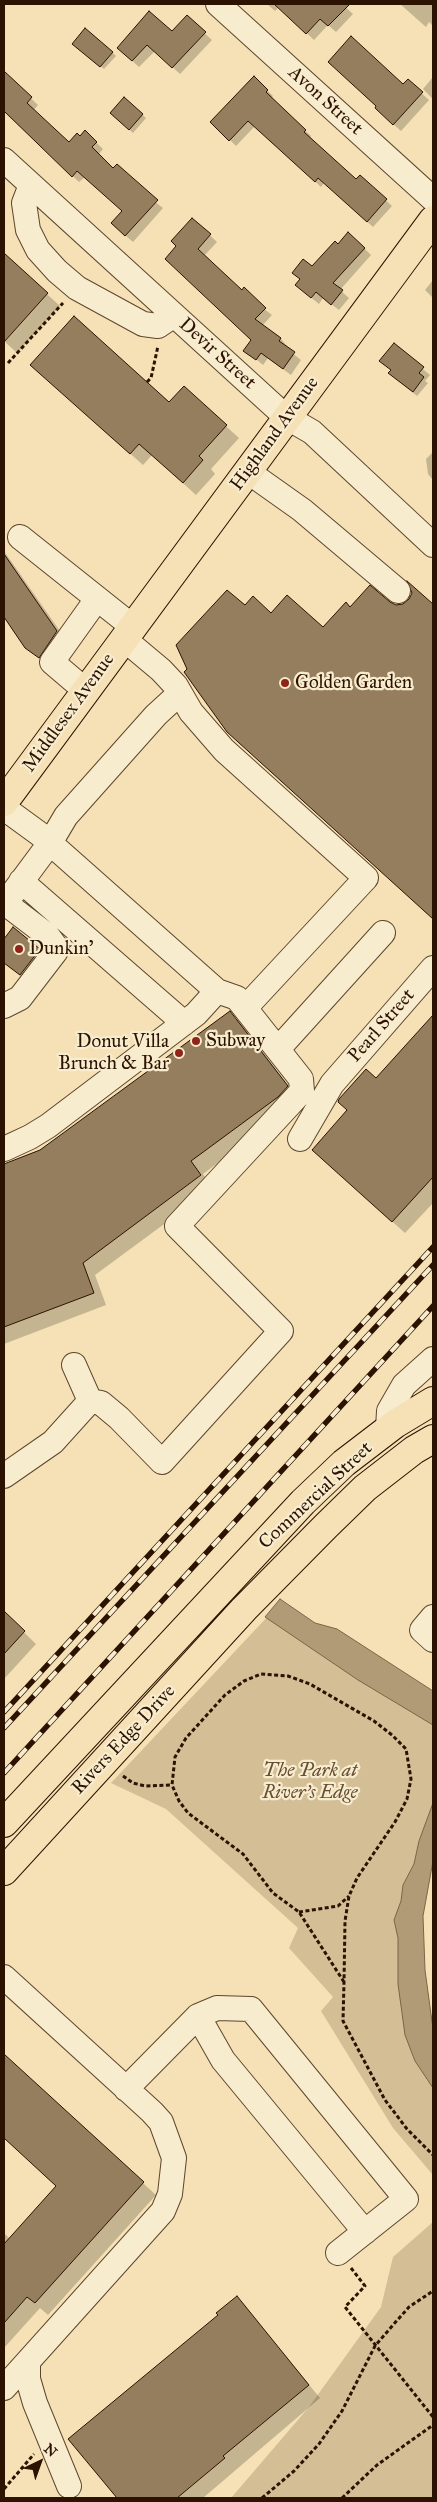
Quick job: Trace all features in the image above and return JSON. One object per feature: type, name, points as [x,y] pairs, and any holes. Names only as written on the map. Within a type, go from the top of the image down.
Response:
[{"type":"main road","name":"Highland Avenue","points":[[125,638],[433,220]]},
{"type":"main road","name":"Middlesex Avenue","points":[[4,802],[125,638]]},
{"type":"main road","name":"Commercial Street","points":[[228,1580],[344,1463],[388,1429],[433,1401]]},
{"type":"main road","name":"Commercial Street","points":[[244,1609],[365,1488],[414,1450],[433,1439]]},
{"type":"main road","name":"Rivers Edge Drive","points":[[4,1823],[228,1580]]},
{"type":"main road","name":"Rivers Edge Drive","points":[[4,1871],[244,1609]]},
{"type":"street","name":"Avon Street","points":[[218,4],[433,199]]},
{"type":"street","name":"Devir Street","points":[[4,160],[32,185],[166,320],[286,417],[312,432],[433,545]]},
{"type":"street","points":[[32,185],[24,203],[28,230],[38,250],[57,271],[77,288],[143,324],[166,320]]},
{"type":"street","points":[[247,471],[298,507],[398,591]]},
{"type":"street","points":[[20,537],[98,599],[125,638],[161,670],[180,693],[202,726],[224,750],[366,878],[246,1007]]},
{"type":"street","points":[[86,692],[52,662],[98,599]]},
{"type":"street","points":[[4,1006],[20,998],[56,951],[56,947],[47,935],[4,904],[50,843],[66,816],[156,715],[180,693]]},
{"type":"street","points":[[4,808],[50,843],[217,991],[237,998],[301,1079],[302,1091],[177,1226],[281,1331],[162,1462],[119,1418],[101,1403],[90,1401]]},
{"type":"street","points":[[22,882],[184,1023]]},
{"type":"street","points":[[278,1049],[383,933]]},
{"type":"street","points":[[4,1010],[17,1014],[27,1009],[86,938]]},
{"type":"street","name":"Pearl Street","points":[[300,1139],[332,1084],[433,968]]},
{"type":"street","points":[[4,1149],[30,1138],[48,1126],[196,1014],[217,991]]},
{"type":"street","points":[[388,1429],[389,1411],[404,1385],[433,1359]]},
{"type":"street","points":[[74,1365],[90,1401]]},
{"type":"street","points":[[4,1476],[53,1442],[90,1401]]},
{"type":"street","points":[[433,1617],[422,1630],[433,1640]]},
{"type":"street","points":[[4,1977],[161,2122],[170,2141],[174,2158],[170,2194],[163,2211],[4,2388]]},
{"type":"street","points":[[126,2089],[198,2016],[217,2008],[251,2009],[406,2199],[338,2253]]},
{"type":"street","points":[[198,2016],[222,2060],[365,2232]]},
{"type":"street","points":[[28,2362],[28,2378],[35,2403],[69,2486]]},
{"type":"path","points":[[8,363],[77,288]]},
{"type":"path","points":[[147,382],[151,378],[166,320]]},
{"type":"path","points":[[344,1982],[298,1912],[273,1893],[243,1854],[188,1813],[179,1801],[172,1785],[174,1757],[186,1738],[225,1694],[244,1681],[261,1674],[288,1676],[310,1684],[374,1721],[406,1749],[411,1779],[407,1799],[357,1878],[349,1896],[345,1921],[344,1982],[343,2021],[385,2100],[407,2129],[433,2155]]},
{"type":"path","points":[[104,1761],[133,1783],[153,1787],[172,1785]]},
{"type":"path","points":[[298,1912],[338,1906],[349,1896]]},
{"type":"path","points":[[338,2253],[366,2286],[345,2308],[433,2417]]},
{"type":"path","points":[[262,2498],[294,2470],[319,2444],[342,2411],[375,2346],[409,2307],[433,2291]]},
{"type":"path","points":[[342,2498],[378,2465],[433,2425]]},
{"type":"path","points":[[4,2490],[39,2449]]},
{"type":"green space","name":"The Park at River's Edge","points":[[270,1614],[433,1724],[433,1813],[400,1921],[433,2079],[433,2175],[393,2128],[321,2011],[333,1997],[289,1948],[298,1928],[166,1809],[111,1783]]},
{"type":"green space","points":[[433,2222],[433,2496],[430,2498],[231,2498],[309,2407],[381,2307],[393,2257]]},
{"type":"shaded area","points":[[280,1599],[315,1623],[337,1629],[433,1691],[433,1725],[358,1680],[265,1617]]},
{"type":"shaded area","points":[[433,1803],[433,1861],[423,1916],[425,1970],[433,2029],[433,2088],[415,2061],[405,2035],[398,1984],[398,1938],[394,1920],[401,1901],[403,1885],[414,1864],[419,1841]]},
{"type":"building","points":[[274,4],[350,4],[328,26],[320,19],[306,34]]},
{"type":"building","points":[[149,11],[172,31],[187,15],[206,32],[172,68],[147,45],[132,61],[117,48]]},
{"type":"building","points":[[85,28],[113,52],[100,67],[72,44]]},
{"type":"building","points":[[351,36],[403,84],[408,79],[423,92],[393,125],[375,108],[376,106],[328,62]]},
{"type":"building","points":[[4,71],[32,97],[27,103],[69,142],[77,133],[80,136],[85,130],[97,142],[92,147],[113,168],[117,164],[158,200],[125,236],[111,223],[122,211],[77,171],[72,177],[4,111]]},
{"type":"building","points":[[254,76],[268,90],[266,92],[306,130],[304,132],[356,179],[360,175],[387,199],[367,222],[318,178],[315,182],[248,121],[229,141],[210,122]]},
{"type":"building","points":[[124,97],[143,114],[129,130],[110,113]]},
{"type":"building","points":[[192,218],[211,234],[198,249],[242,290],[244,287],[266,308],[255,319],[281,338],[279,341],[295,352],[283,369],[261,353],[256,360],[243,351],[251,340],[165,259],[176,246],[171,241]]},
{"type":"building","points":[[348,232],[365,248],[333,283],[343,290],[331,305],[316,292],[311,298],[295,285],[300,279],[292,273],[303,259],[312,266],[335,241],[338,244]]},
{"type":"building","points":[[4,253],[48,293],[4,342]]},
{"type":"building","points":[[74,316],[169,402],[184,386],[227,425],[199,456],[203,460],[183,483],[139,444],[130,454],[30,365]]},
{"type":"building","points":[[394,343],[424,367],[419,373],[424,377],[413,392],[388,373],[391,370],[379,361]]},
{"type":"building","points":[[4,554],[57,631],[39,658],[25,648],[4,617]]},
{"type":"building","points":[[407,581],[433,604],[433,919],[227,732],[184,672],[187,669],[176,645],[227,590],[245,605],[253,596],[271,613],[287,595],[323,627],[346,602],[350,607],[370,585],[390,602],[396,605],[403,604],[412,593]]},
{"type":"building","points":[[13,927],[40,949],[20,975],[4,963],[4,939]]},
{"type":"building","points":[[230,1011],[288,1086],[278,1097],[191,1161],[201,1175],[83,1263],[94,1293],[4,1327],[4,1164],[40,1150]]},
{"type":"building","points":[[433,1015],[433,1177],[392,1222],[312,1150],[347,1110],[338,1102],[339,1099],[366,1069],[376,1078]]},
{"type":"building","points":[[4,1611],[25,1631],[4,1654]]},
{"type":"building","points":[[4,2054],[144,2182],[35,2303],[27,2297],[4,2323],[4,2244],[56,2186],[4,2138]]},
{"type":"building","points":[[237,2296],[309,2385],[223,2456],[225,2458],[177,2498],[117,2498],[68,2439],[218,2315],[216,2313]]},
{"type":"railway","points":[[4,1712],[433,1247]]},
{"type":"railway","points":[[4,1728],[433,1265]]},
{"type":"railway","points":[[4,1773],[433,1306]]},
{"type":"place","name":"Golden Garden","points":[[285,683]]},
{"type":"place","name":"Dunkin'","points":[[19,949]]},
{"type":"place","name":"Subway","points":[[196,1041]]},
{"type":"place","name":"Donut Villa Brunch & Bar","points":[[179,1053]]}]
